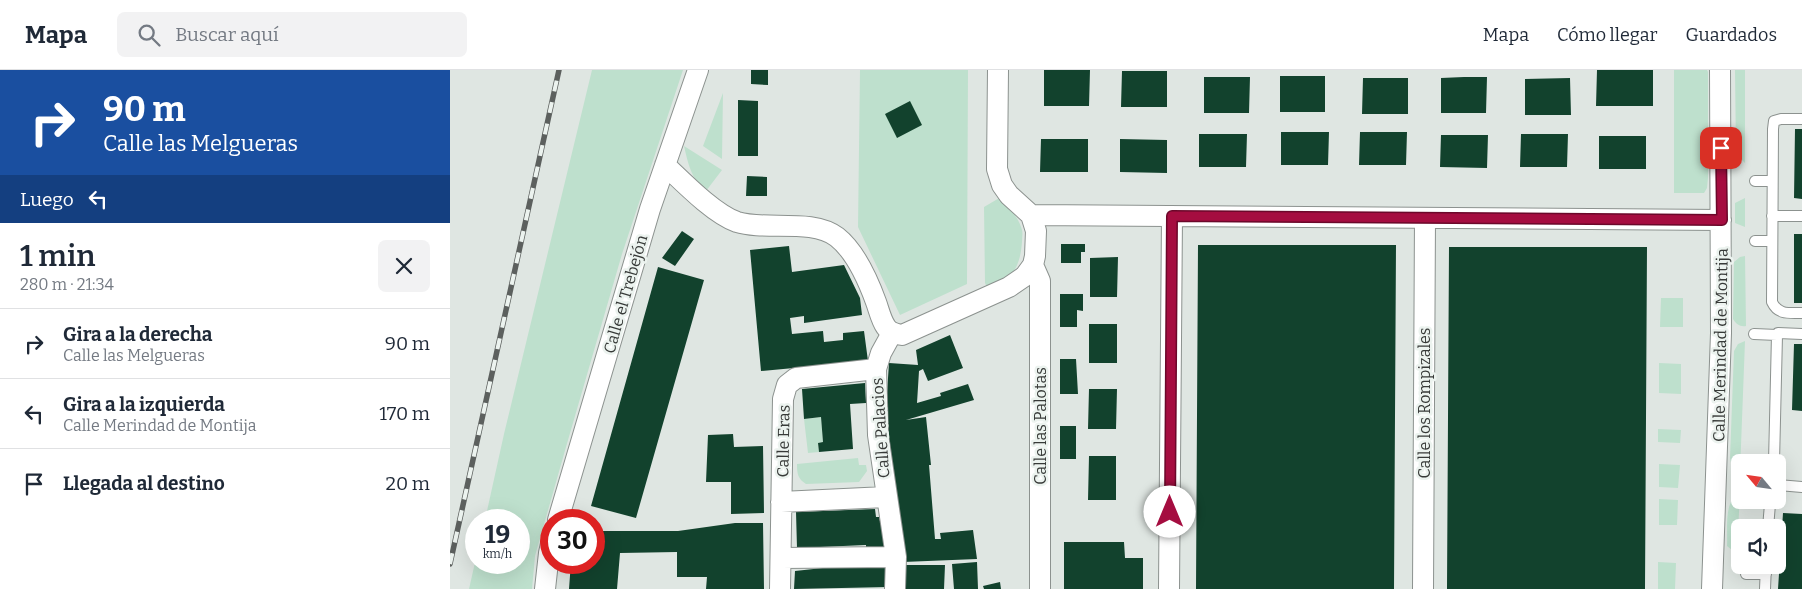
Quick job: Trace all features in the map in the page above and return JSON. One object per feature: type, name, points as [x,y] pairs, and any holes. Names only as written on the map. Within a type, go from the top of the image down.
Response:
[{"type":"street","name":"Calle el Trebejón","points":[[561,509],[647,219],[698,70]]},
{"type":"street","points":[[665,165],[710,206],[735,221],[754,225],[819,229],[828,231],[839,238],[855,259],[872,292],[885,326],[892,333],[902,335],[1009,287],[1025,276],[1033,265],[1036,231],[1031,215],[1009,195],[1002,185],[997,169],[998,70]]},
{"type":"street","name":"Calle Merindad de Montija","points":[[1712,589],[1721,340],[1720,70]]},
{"type":"street","points":[[1031,215],[1722,220]]},
{"type":"street","points":[[1169,589],[1172,216]]},
{"type":"street","name":"Calle los Rompizales","points":[[1423,589],[1425,218]]},
{"type":"street","name":"Calle las Palotas","points":[[1033,265],[1040,281],[1040,589]]},
{"type":"street","name":"Calle Palacios","points":[[892,333],[881,353],[876,369],[878,435],[896,557],[895,589]]},
{"type":"street","name":"Calle Eras","points":[[780,589],[783,399],[787,385],[796,378],[876,369]]},
{"type":"street","name":"Calle Palacios","points":[[781,502],[886,497]]},
{"type":"street","points":[[781,558],[896,557]]},
{"type":"street","points":[[545,589],[547,574]]},
{"type":"lane","points":[[1802,119],[1774,121],[1772,181],[1772,302],[1775,309],[1781,313],[1802,313]]},
{"type":"lane","points":[[1755,181],[1772,181]]},
{"type":"lane","points":[[1772,216],[1802,216]]},
{"type":"lane","points":[[1755,241],[1772,241]]},
{"type":"lane","points":[[1754,334],[1802,334]]},
{"type":"lane","points":[[1774,454],[1777,335]]},
{"type":"lane","points":[[1786,486],[1802,487]]},
{"type":"lane","points":[[1765,589],[1766,574]]},
{"type":"green space","points":[[592,70],[683,70],[622,254],[548,509],[540,509],[540,538],[535,556],[532,589],[469,589],[472,574],[530,574],[530,509],[487,509]]},
{"type":"green space","points":[[860,70],[968,70],[967,284],[900,315],[858,227]]},
{"type":"green space","points":[[1674,70],[1707,70],[1708,72],[1708,178],[1707,188],[1704,193],[1674,193]]},
{"type":"green space","points":[[1735,70],[1745,70],[1745,163],[1736,154]]},
{"type":"green space","points":[[723,93],[722,159],[703,146]]},
{"type":"green space","points":[[684,146],[722,170],[706,191],[694,176]]},
{"type":"green space","points":[[1001,197],[1021,226],[1021,251],[1017,266],[1009,277],[989,291],[985,283],[984,207]]},
{"type":"green space","points":[[1745,198],[1745,227],[1735,223],[1735,203]]},
{"type":"green space","points":[[1745,256],[1746,326],[1744,326],[1738,325],[1733,319],[1734,262],[1740,257]]},
{"type":"green space","points":[[1661,298],[1683,298],[1683,327],[1660,327]]},
{"type":"green space","points":[[1745,341],[1741,454],[1731,454],[1731,463],[1730,458],[1734,351],[1738,344]]},
{"type":"green space","points":[[1659,363],[1681,364],[1681,394],[1659,393]]},
{"type":"green space","points":[[821,417],[823,442],[818,443],[819,452],[808,453],[804,419]]},
{"type":"green space","points":[[1658,429],[1681,430],[1680,443],[1658,442]]},
{"type":"green space","points":[[858,458],[859,465],[866,465],[867,471],[859,482],[806,484],[801,480],[798,473],[797,464]]},
{"type":"green space","points":[[1659,464],[1680,465],[1678,488],[1659,487]]},
{"type":"green space","points":[[1659,499],[1678,500],[1677,525],[1659,525]]},
{"type":"green space","points":[[1731,502],[1731,509],[1739,509],[1739,519],[1731,519],[1731,549],[1727,546]]},
{"type":"green space","points":[[1658,562],[1676,563],[1675,589],[1658,589]]},
{"type":"building","points":[[751,70],[768,70],[768,85],[751,84]]},
{"type":"building","points":[[1044,70],[1090,70],[1089,106],[1044,106]]},
{"type":"building","points":[[1597,70],[1653,70],[1653,106],[1596,106]]},
{"type":"building","points":[[1122,71],[1167,71],[1167,107],[1121,107]]},
{"type":"building","points":[[1280,76],[1325,76],[1325,112],[1280,112]]},
{"type":"building","points":[[1204,77],[1250,77],[1249,113],[1204,113]]},
{"type":"building","points":[[1487,77],[1486,113],[1441,113],[1441,78]]},
{"type":"building","points":[[1363,78],[1408,78],[1408,114],[1362,114]]},
{"type":"building","points":[[1570,78],[1571,115],[1525,115],[1525,79]]},
{"type":"building","points":[[738,100],[758,101],[758,156],[738,156]]},
{"type":"building","points":[[910,101],[922,125],[897,138],[885,114]]},
{"type":"building","points":[[1795,129],[1802,129],[1802,199],[1794,198]]},
{"type":"building","points":[[1281,132],[1329,132],[1328,165],[1281,165]]},
{"type":"building","points":[[1360,132],[1407,132],[1406,165],[1359,165]]},
{"type":"building","points":[[1199,134],[1247,134],[1246,167],[1199,167]]},
{"type":"building","points":[[1521,134],[1568,134],[1567,167],[1520,167]]},
{"type":"building","points":[[1441,135],[1488,135],[1487,168],[1440,167]]},
{"type":"building","points":[[1599,136],[1646,136],[1646,169],[1599,169]]},
{"type":"building","points":[[1041,139],[1088,139],[1088,172],[1040,172]]},
{"type":"building","points":[[1120,139],[1167,140],[1167,173],[1120,172]]},
{"type":"building","points":[[747,176],[767,177],[767,196],[746,196]]},
{"type":"building","points":[[682,231],[694,239],[675,266],[662,258]]},
{"type":"building","points":[[1794,234],[1802,234],[1802,303],[1794,303]]},
{"type":"building","points":[[1061,244],[1085,244],[1085,252],[1081,252],[1081,263],[1061,263]]},
{"type":"building","points":[[1198,245],[1396,245],[1394,589],[1196,589]]},
{"type":"building","points":[[789,246],[792,272],[844,265],[860,298],[862,315],[804,323],[804,316],[790,318],[792,334],[823,331],[824,342],[843,340],[843,333],[864,331],[868,361],[761,371],[750,250]]},
{"type":"building","points":[[1449,247],[1647,247],[1645,589],[1447,589]]},
{"type":"building","points":[[1118,257],[1117,297],[1090,297],[1090,258]]},
{"type":"building","points":[[658,267],[704,280],[636,518],[591,506]]},
{"type":"building","points":[[1060,294],[1083,294],[1083,311],[1077,310],[1077,327],[1060,327]]},
{"type":"building","points":[[1089,324],[1117,324],[1117,363],[1089,363]]},
{"type":"building","points":[[950,335],[963,368],[928,381],[923,369],[919,371],[917,403],[941,396],[940,393],[968,384],[974,400],[906,420],[926,417],[935,539],[941,539],[940,533],[973,530],[977,559],[903,562],[885,423],[889,363],[918,365],[916,350]]},
{"type":"building","points":[[1794,344],[1802,344],[1802,411],[1792,410]]},
{"type":"building","points":[[1060,359],[1076,359],[1078,394],[1060,394]]},
{"type":"building","points":[[865,383],[866,403],[850,404],[853,449],[819,452],[818,443],[823,442],[821,417],[804,419],[802,389]]},
{"type":"building","points":[[1089,389],[1117,389],[1116,429],[1088,429]]},
{"type":"building","points":[[1060,426],[1076,426],[1076,459],[1060,459]]},
{"type":"building","points":[[733,434],[734,447],[763,446],[764,513],[731,514],[731,482],[706,482],[708,435]]},
{"type":"building","points":[[1089,456],[1116,456],[1116,500],[1088,500]]},
{"type":"building","points":[[875,509],[876,517],[879,517],[887,551],[866,552],[866,545],[797,548],[796,512]]},
{"type":"building","points":[[1783,513],[1802,514],[1802,589],[1778,589],[1779,574],[1786,574],[1786,519],[1783,519]]},
{"type":"building","points":[[735,523],[763,523],[764,589],[706,589],[707,577],[677,577],[677,552],[620,553],[617,589],[569,589],[570,574],[605,574],[605,531],[678,531]]},
{"type":"building","points":[[1064,542],[1124,542],[1125,558],[1143,558],[1143,589],[1064,589]]},
{"type":"building","points":[[977,562],[978,589],[954,589],[952,564]]},
{"type":"building","points":[[903,565],[945,565],[944,589],[903,589]]},
{"type":"building","points":[[841,566],[889,567],[889,587],[794,589],[795,571]]},
{"type":"building","points":[[1000,582],[1001,589],[984,589],[983,586]]},
{"type":"railway","points":[[450,564],[559,70]]},
{"type":"route","points":[[1170,512],[1172,216],[1722,220],[1721,148]]}]
